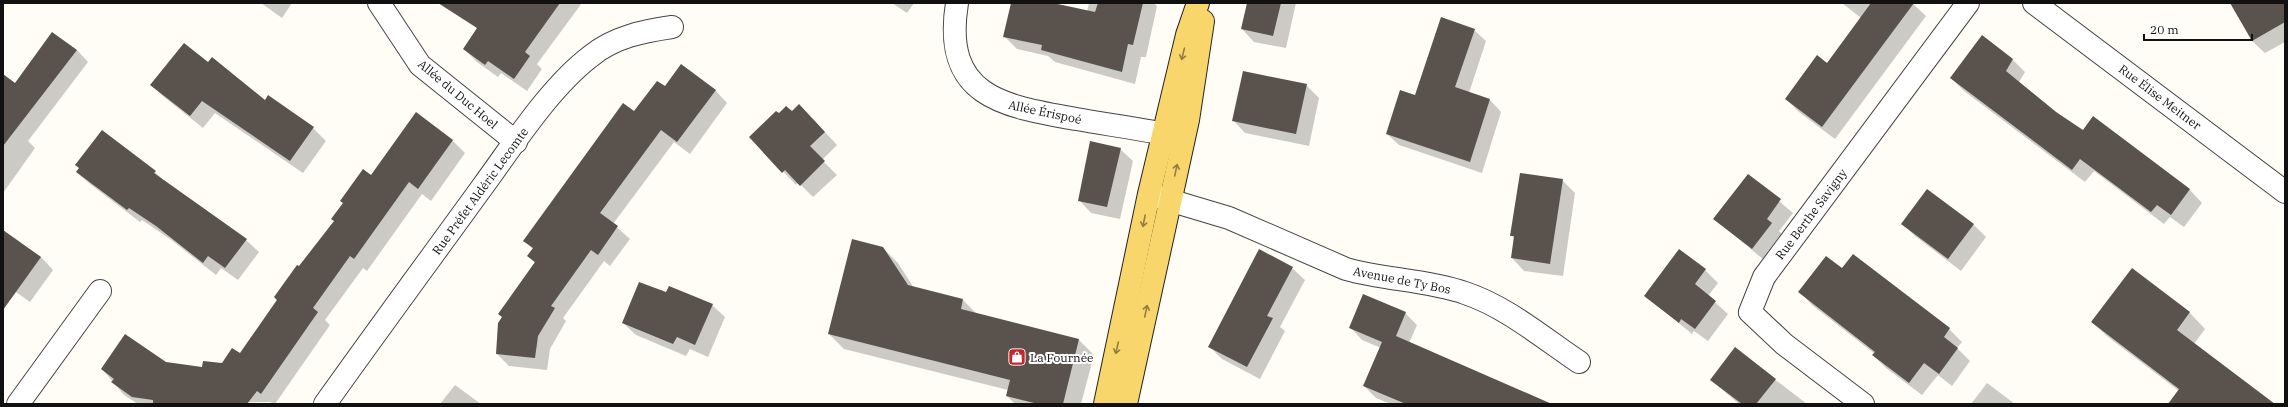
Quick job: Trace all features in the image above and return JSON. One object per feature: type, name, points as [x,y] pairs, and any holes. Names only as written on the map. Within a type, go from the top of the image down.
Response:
[{"type":"main road","points":[[1126,404],[1170,200],[1174,135],[1186,41],[1198,3]]},
{"type":"main road","points":[[1105,404],[1149,194],[1174,135],[1196,71],[1204,3]]},
{"type":"street","name":"Allée du Duc Hoel","points":[[379,3],[420,65],[516,142]]},
{"type":"street","name":"Allée Érispoé","points":[[956,3],[954,29],[956,52],[962,68],[984,93],[1002,103],[1039,113],[1174,135]]},
{"type":"street","name":"Rue Berthe Savigny","points":[[1863,404],[1784,344],[1750,312],[1764,277],[1968,3]]},
{"type":"street","name":"Rue Élise Meitner","points":[[2034,3],[2285,192]]},
{"type":"street","name":"Rue Préfet Aldéric Lecomte","points":[[324,404],[516,142],[554,93],[590,56],[613,42],[629,36],[672,27]]},
{"type":"street","name":"Avenue de Ty Bos","points":[[1149,194],[1229,218],[1346,269],[1366,275],[1435,285],[1478,298],[1503,312],[1579,362]]},
{"type":"street","points":[[18,404],[100,291]]},
{"type":"building","points":[[438,3],[560,3],[525,52],[530,56],[514,79],[488,61],[485,65],[463,49],[477,28]]},
{"type":"building","points":[[1011,3],[1053,3],[1095,12],[1098,3],[1143,3],[1133,45],[1128,44],[1122,72],[1041,50],[1042,45],[1003,37]]},
{"type":"building","points":[[1247,3],[1281,3],[1273,36],[1241,29]]},
{"type":"building","points":[[1871,3],[1914,3],[1822,127],[1785,99],[1817,55],[1827,63]]},
{"type":"building","points":[[2230,3],[2285,3],[2285,22],[2252,41]]},
{"type":"building","points":[[1441,17],[1475,29],[1455,87],[1490,99],[1470,162],[1386,134],[1400,90],[1415,95]]},
{"type":"building","points":[[52,32],[77,50],[3,146],[3,74],[15,83]]},
{"type":"building","points":[[1982,35],[2013,59],[2006,71],[2056,112],[2083,130],[2093,116],[2190,189],[2171,215],[2157,205],[2151,212],[2080,159],[2072,170],[1950,78]]},
{"type":"building","points":[[184,43],[208,62],[212,57],[265,100],[268,95],[314,127],[290,161],[202,101],[190,116],[150,85]]},
{"type":"building","points":[[681,64],[716,90],[677,142],[661,130],[600,213],[618,226],[598,255],[591,250],[551,306],[555,308],[538,336],[535,358],[496,354],[498,323],[502,317],[498,314],[535,262],[527,256],[533,248],[523,241],[623,103],[634,111],[657,81],[665,86]]},
{"type":"building","points":[[1243,71],[1307,84],[1296,134],[1232,121]]},
{"type":"building","points":[[799,104],[825,132],[810,146],[825,161],[800,186],[785,170],[782,173],[749,137],[776,111],[779,113],[786,106],[792,111]]},
{"type":"building","points":[[416,112],[453,140],[418,189],[409,182],[354,259],[350,256],[313,308],[318,312],[261,394],[257,391],[247,404],[153,404],[153,400],[132,397],[111,382],[114,379],[101,369],[125,334],[166,362],[202,367],[203,361],[222,363],[232,348],[240,353],[277,300],[274,297],[297,265],[299,266],[334,221],[331,219],[343,203],[340,201],[363,169],[371,175]]},
{"type":"building","points":[[102,130],[156,171],[154,173],[247,239],[225,268],[208,256],[203,263],[156,226],[129,208],[127,210],[76,172],[79,168],[75,165]]},
{"type":"building","points":[[1090,141],[1121,148],[1107,207],[1078,201]]},
{"type":"building","points":[[1520,173],[1563,179],[1550,264],[1511,258],[1514,236],[1510,236]]},
{"type":"building","points":[[1748,174],[1781,199],[1767,219],[1772,223],[1752,249],[1713,219]]},
{"type":"building","points":[[1927,189],[1974,224],[1948,259],[1901,224]]},
{"type":"building","points":[[3,230],[41,257],[3,310]]},
{"type":"building","points":[[852,239],[883,247],[908,285],[963,299],[961,309],[1079,339],[1063,404],[1038,404],[1006,396],[1010,380],[828,334]]},
{"type":"building","points":[[1259,249],[1293,267],[1267,316],[1273,318],[1247,367],[1208,347]]},
{"type":"building","points":[[1679,249],[1706,269],[1695,284],[1716,301],[1695,329],[1681,319],[1679,323],[1644,296]]},
{"type":"building","points":[[1853,254],[1950,328],[1944,337],[1958,348],[1939,374],[1924,363],[1909,383],[1872,355],[1875,352],[1798,292],[1826,256],[1842,268]]},
{"type":"building","points":[[2132,268],[2190,312],[2177,330],[2275,404],[2168,404],[2179,389],[2091,322]]},
{"type":"building","points":[[639,282],[666,292],[669,286],[713,304],[695,345],[677,337],[673,344],[622,323]]},
{"type":"building","points":[[1363,294],[1406,312],[1396,336],[1552,404],[1406,404],[1363,386],[1382,342],[1349,328]]},
{"type":"building","points":[[1735,347],[1776,379],[1756,404],[1742,404],[1710,380]]},
{"type":"place","name":"La Fournée","points":[[1017,357]]}]
